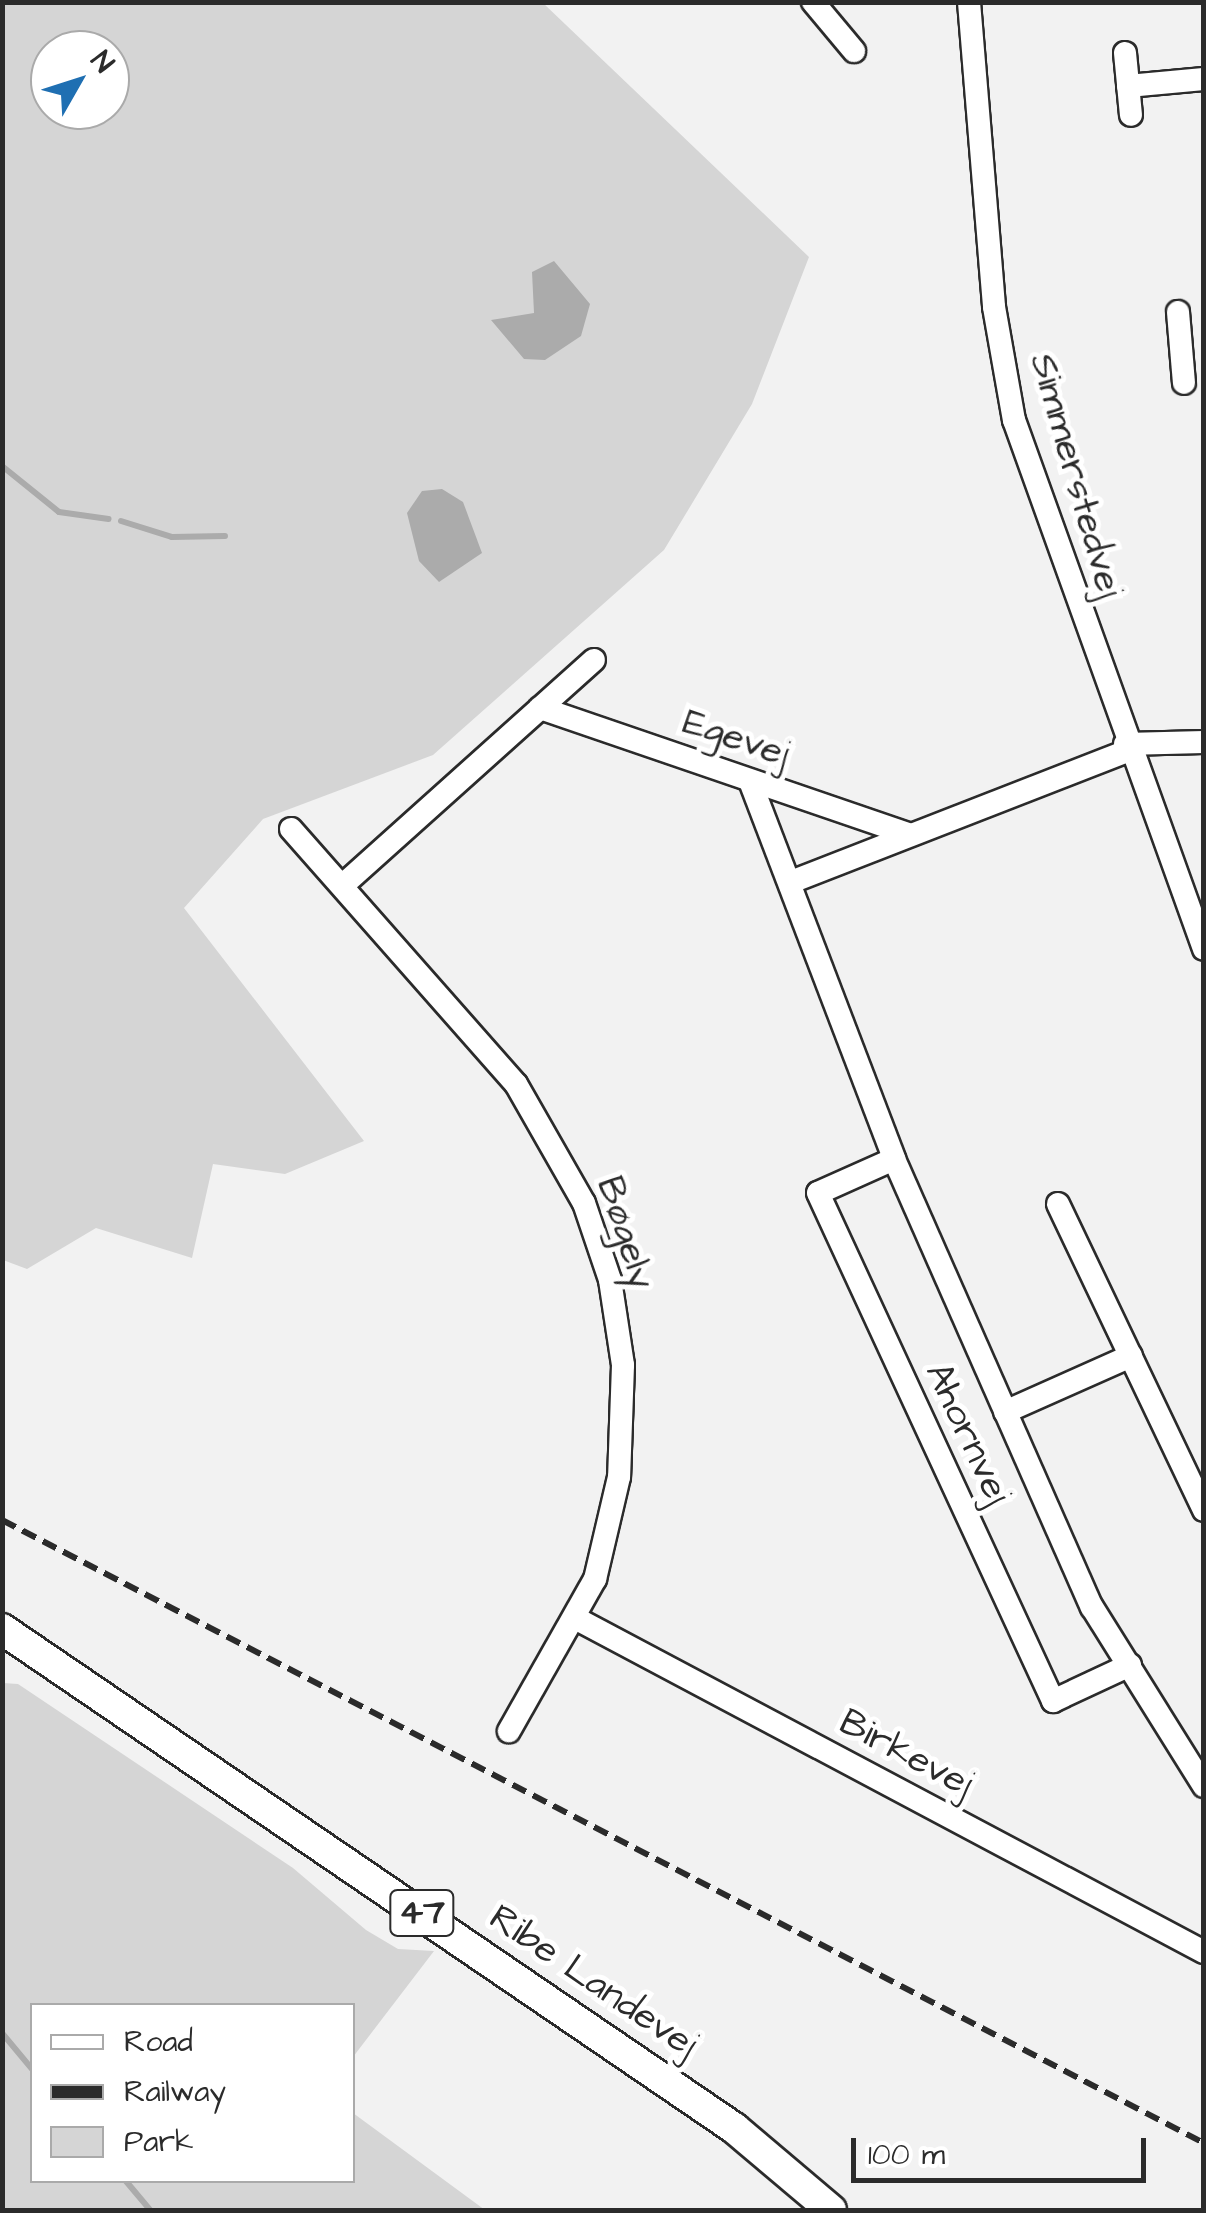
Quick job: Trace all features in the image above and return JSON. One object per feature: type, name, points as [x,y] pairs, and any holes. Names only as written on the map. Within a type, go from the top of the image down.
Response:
[{"type":"main road","name":"Ribe Landevej","points":[[2,1629],[734,2128],[831,2210]]},
{"type":"street","points":[[813,2],[854,51]]},
{"type":"street","name":"Simmerstedvej","points":[[969,2],[994,307],[1014,420],[1127,747],[1204,948]]},
{"type":"street","points":[[1125,53],[1130,115]]},
{"type":"street","points":[[1128,86],[1204,80]]},
{"type":"street","points":[[1178,312],[1192,345],[1184,383]]},
{"type":"street","points":[[343,886],[594,660]]},
{"type":"street","name":"Egevej","points":[[540,708],[909,834]]},
{"type":"street","points":[[791,882],[1127,747],[1204,742]]},
{"type":"street","name":"Ahornvej","points":[[750,781],[894,1158],[1092,1608],[1204,1786]]},
{"type":"street","name":"Bøgely","points":[[291,830],[516,1084],[584,1204],[610,1280],[623,1365],[620,1476],[595,1579],[509,1731]]},
{"type":"street","name":"Ahornvej","points":[[894,1158],[818,1193],[1053,1702],[1130,1665]]},
{"type":"street","points":[[1058,1204],[1204,1510]]},
{"type":"street","name":"Ahornvej","points":[[1005,1412],[1131,1356]]},
{"type":"street","name":"Birkevej","points":[[576,1618],[1204,1952]]},
{"type":"green space","points":[[2,3],[543,3],[809,257],[752,404],[664,550],[433,755],[263,819],[184,908],[364,1141],[285,1174],[213,1164],[192,1258],[96,1228],[27,1269],[3,1260]]},
{"type":"green space","points":[[3,1683],[18,1684],[293,1868],[366,1930],[398,1949],[434,1951],[355,2054],[355,2003],[30,2003],[30,2183],[355,2183],[355,2114],[485,2210],[3,2210]]},
{"type":"shaded area","points":[[554,261],[590,304],[581,336],[545,360],[524,359],[491,320],[534,313],[532,272]]},
{"type":"shaded area","points":[[442,489],[463,502],[482,553],[439,582],[419,561],[407,513],[422,491]]},
{"type":"waterway","points":[[2,466],[59,512],[109,519]]},
{"type":"waterway","points":[[121,521],[172,537],[225,536]]},
{"type":"waterway","points":[[2,2033],[30,2067]]},
{"type":"waterway","points":[[128,2183],[150,2210]]},
{"type":"railway","points":[[2,1520],[1204,2143]]}]
